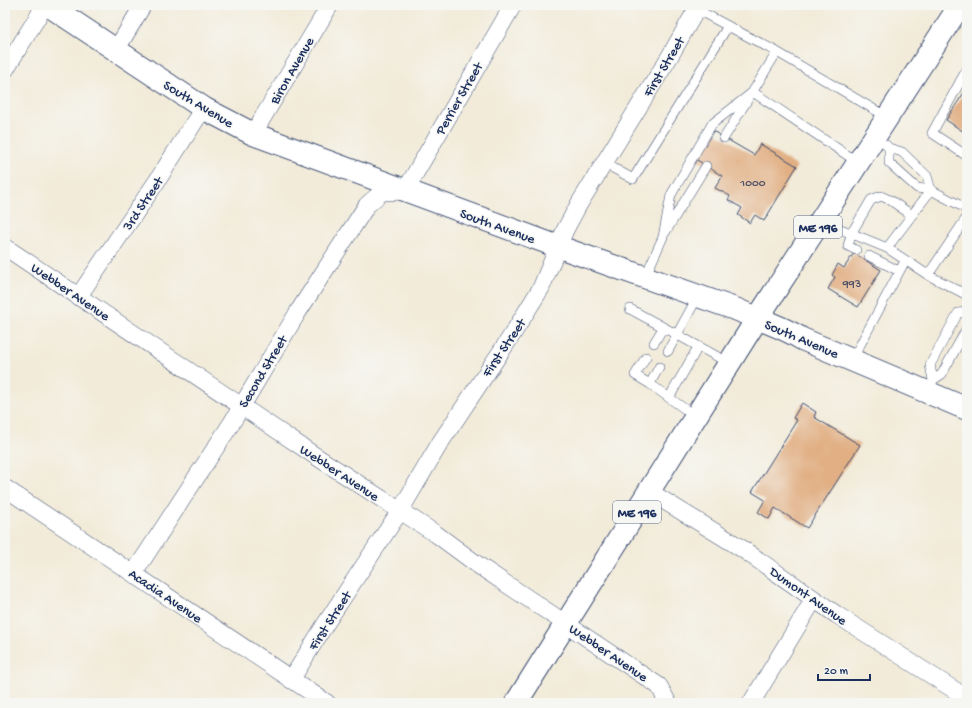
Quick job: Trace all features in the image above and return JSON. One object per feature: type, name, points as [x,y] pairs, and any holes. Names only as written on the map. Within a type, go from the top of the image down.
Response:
[{"type":"main road","name":"South Avenue","points":[[48,5],[205,109],[253,134],[559,247],[738,310],[757,319],[786,329],[802,339],[852,360],[930,386],[967,409]]},
{"type":"main road","name":"ME 196","points":[[516,703],[650,492],[757,319],[859,163],[884,133],[960,5]]},
{"type":"street","points":[[5,70],[45,5]]},
{"type":"street","points":[[116,50],[143,5]]},
{"type":"street","name":"Biron Avenue","points":[[253,134],[330,5]]},
{"type":"street","name":"Perrier Street","points":[[405,191],[513,5]]},
{"type":"street","name":"First Street","points":[[291,680],[326,623],[400,511],[440,443],[510,338],[541,288],[579,204],[670,56],[697,7]]},
{"type":"street","name":"3rd Street","points":[[78,297],[157,181],[197,118],[205,109]]},
{"type":"street","name":"Second Street","points":[[134,573],[251,392],[298,312],[367,205],[382,192],[405,191]]},
{"type":"street","name":"Webber Avenue","points":[[5,247],[659,686],[668,703]]},
{"type":"street","name":"Acadia Avenue","points":[[5,488],[327,703]]},
{"type":"street","name":"Dumont Avenue","points":[[650,492],[741,548],[814,599],[967,698]]},
{"type":"street","points":[[751,703],[814,599]]},
{"type":"lane","points":[[697,7],[728,26],[777,52],[884,133],[927,176],[931,190]]},
{"type":"lane","points":[[604,163],[633,179],[728,26]]},
{"type":"lane","points":[[724,138],[777,52]]},
{"type":"lane","points":[[967,69],[932,133],[967,156]]},
{"type":"lane","points":[[753,92],[859,163]]},
{"type":"lane","points":[[663,237],[670,194],[712,124],[753,92]]},
{"type":"lane","points":[[884,133],[889,163],[917,188],[931,190],[967,209]]},
{"type":"lane","points":[[645,277],[663,237],[706,166]]},
{"type":"lane","points":[[887,248],[931,190]]},
{"type":"lane","points":[[856,250],[848,246],[851,234],[871,200],[881,196],[890,200],[912,215]]},
{"type":"lane","points":[[928,275],[967,217]]},
{"type":"lane","points":[[821,221],[887,248],[928,275],[967,295]]},
{"type":"lane","points":[[869,256],[899,271]]},
{"type":"lane","points":[[852,360],[905,261]]},
{"type":"lane","points":[[668,351],[698,296]]},
{"type":"lane","points":[[630,309],[676,336],[730,364]]},
{"type":"lane","points":[[930,386],[930,365],[958,313],[967,312]]},
{"type":"lane","points":[[654,343],[663,328]]},
{"type":"lane","points":[[930,386],[942,374],[967,328]]},
{"type":"lane","points":[[669,398],[698,347]]},
{"type":"lane","points":[[646,357],[635,375],[697,417]]},
{"type":"lane","points":[[650,384],[659,367]]},
{"type":"building","points":[[967,88],[967,134],[946,120]]},
{"type":"building","points":[[711,130],[754,155],[760,144],[797,166],[764,221],[755,215],[750,223],[738,215],[742,208],[728,200],[730,196],[715,188],[722,176],[694,158]]},
{"type":"building","points":[[854,253],[881,270],[858,307],[828,289],[835,277],[832,275],[838,264],[844,268]]},
{"type":"building","points":[[802,403],[816,412],[814,417],[860,445],[807,528],[775,508],[769,519],[758,512],[765,500],[752,492],[797,420],[793,418]]}]
